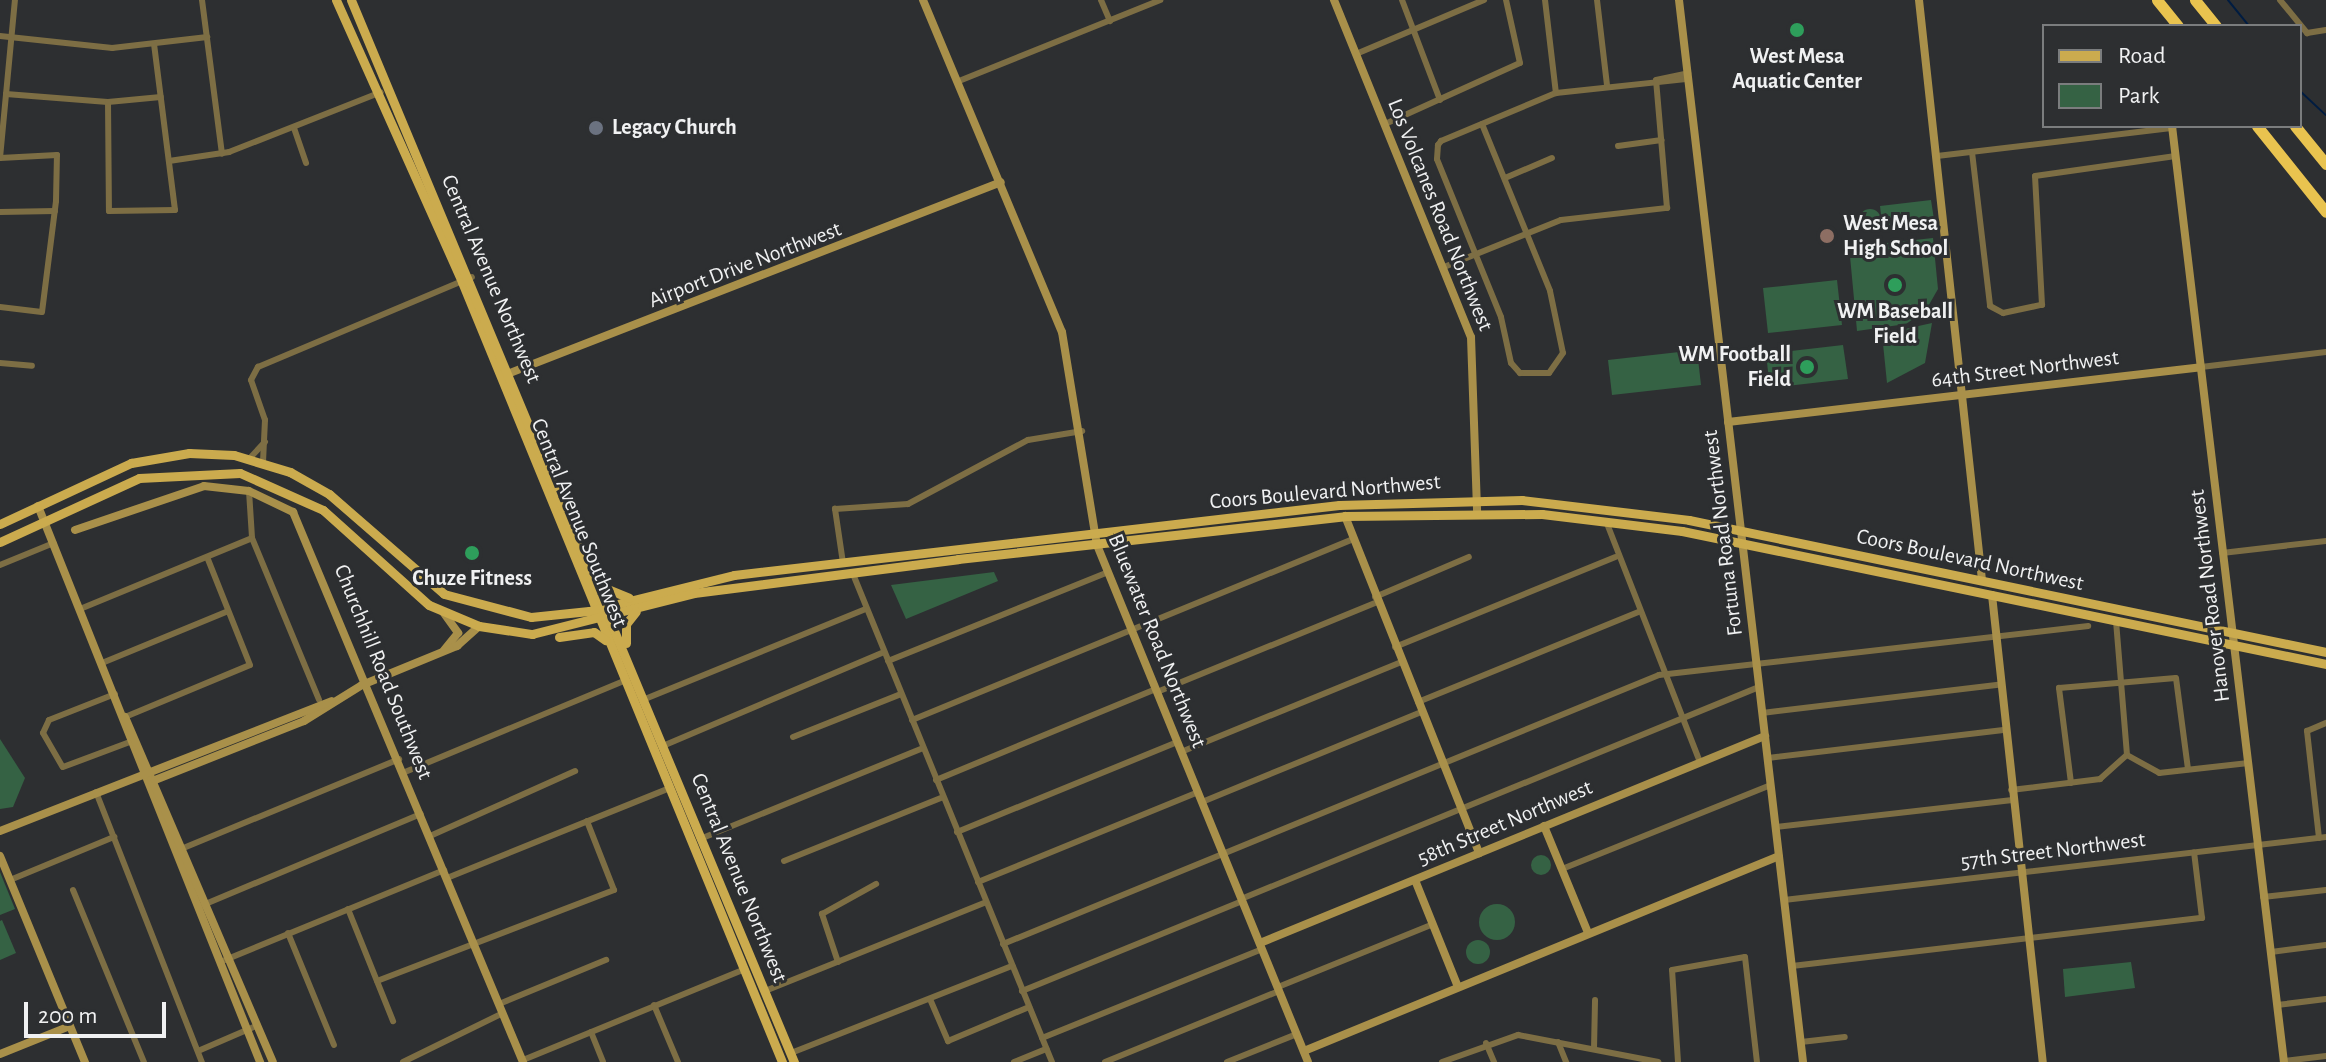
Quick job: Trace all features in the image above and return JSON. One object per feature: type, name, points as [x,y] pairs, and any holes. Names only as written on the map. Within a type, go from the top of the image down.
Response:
[{"type":"highway","points":[[2157,0],[2176,24]]},
{"type":"highway","points":[[2195,0],[2214,24]]},
{"type":"highway","points":[[2259,128],[2326,212]]},
{"type":"highway","points":[[2297,128],[2326,164]]},
{"type":"main road","name":"Central Avenue Southwest","points":[[336,0],[376,94],[467,280],[483,333],[782,1062]]},
{"type":"main road","name":"Central Avenue Northwest","points":[[351,0],[467,280],[494,329],[792,1057]]},
{"type":"main road","points":[[483,333],[494,329]]},
{"type":"main road","name":"Coors Boulevard Northwest","points":[[0,524],[146,459],[204,452],[250,458],[329,494],[407,569],[459,601],[517,617],[595,609],[693,581],[1339,505],[1477,499],[1640,512],[1740,530],[2326,652]]},
{"type":"main road","points":[[240,473],[263,462]]},
{"type":"main road","points":[[0,542],[44,520],[155,474],[240,473],[323,510],[398,583],[443,612],[479,626],[532,634],[594,632],[608,643]]},
{"type":"main road","points":[[1345,516],[1379,502]]},
{"type":"main road","points":[[1302,521],[1339,505]]},
{"type":"main road","points":[[1542,514],[1581,506]]},
{"type":"main road","name":"Coors Boulevard Northwest","points":[[532,634],[600,621],[694,593],[806,578],[1345,516],[1477,511],[1607,519],[1742,543],[2326,664]]},
{"type":"main road","points":[[1607,519],[1640,512]]},
{"type":"main road","points":[[853,574],[895,557]]},
{"type":"main road","points":[[806,578],[843,563]]},
{"type":"main road","points":[[1943,584],[1982,580]]},
{"type":"main road","points":[[693,581],[694,593]]},
{"type":"main road","points":[[600,586],[632,598]]},
{"type":"main road","points":[[1992,595],[2026,590]]},
{"type":"main road","points":[[628,657],[626,624],[642,607]]},
{"type":"main road","points":[[2116,621],[2159,617]]},
{"type":"street","points":[[0,307],[42,312],[55,211],[57,155],[0,158],[15,0]]},
{"type":"street","points":[[202,0],[222,154]]},
{"type":"street","name":"Bluewater Road Northwest","points":[[923,0],[1062,332],[1082,431],[1097,545],[1308,1062]]},
{"type":"street","points":[[1101,0],[1110,21]]},
{"type":"street","points":[[959,81],[1160,0]]},
{"type":"street","name":"Los Volcanes Road Northwest","points":[[1334,0],[1444,267],[1477,371],[1477,511]]},
{"type":"street","points":[[1402,0],[1440,100]]},
{"type":"street","points":[[1356,54],[1484,0]]},
{"type":"street","points":[[1385,124],[1520,63],[1506,0]]},
{"type":"street","points":[[1545,0],[1556,93]]},
{"type":"street","points":[[1597,0],[1607,85]]},
{"type":"street","name":"Fortuna Road Northwest","points":[[1679,0],[1803,1062]]},
{"type":"street","points":[[1919,0],[1982,580]]},
{"type":"street","points":[[2280,0],[2300,24]]},
{"type":"street","points":[[2302,27],[2307,33],[2326,30]]},
{"type":"street","points":[[0,36],[98,48],[207,37]]},
{"type":"street","points":[[108,102],[109,211],[175,210],[154,44]]},
{"type":"street","points":[[1482,124],[1527,234],[1563,353],[1555,370],[1537,374],[1520,373],[1511,363],[1476,255],[1436,150],[1482,124],[1556,93],[1688,76]]},
{"type":"street","points":[[1444,267],[1561,220],[1667,208],[1656,80]]},
{"type":"street","points":[[169,161],[222,154],[388,89]]},
{"type":"street","points":[[6,94],[108,102],[161,97]]},
{"type":"street","points":[[294,128],[306,163]]},
{"type":"street","points":[[1937,156],[2164,128]]},
{"type":"street","name":"Hanover Road Northwest","points":[[2172,128],[2284,1062]]},
{"type":"street","points":[[1618,146],[1662,140]]},
{"type":"street","points":[[1972,152],[1990,306],[2003,313],[2042,305],[2035,176],[2176,156]]},
{"type":"street","points":[[1505,178],[1552,158]]},
{"type":"street","name":"Airport Drive Northwest","points":[[501,376],[1001,182]]},
{"type":"street","points":[[0,212],[55,211]]},
{"type":"street","points":[[263,462],[267,439],[251,380],[258,367],[467,280]]},
{"type":"street","name":"64th Street Northwest","points":[[1728,422],[2326,352]]},
{"type":"street","points":[[0,363],[32,366]]},
{"type":"street","points":[[843,563],[835,509],[908,504],[1028,440],[1082,431]]},
{"type":"street","points":[[250,458],[267,439]]},
{"type":"street","name":"Churchhill Road Southwest","points":[[75,530],[204,486],[249,491],[281,503],[304,527],[523,1061]]},
{"type":"street","points":[[249,491],[252,538],[319,700]]},
{"type":"street","points":[[38,506],[148,772],[174,852],[260,1062]]},
{"type":"street","points":[[1345,516],[1351,540],[1479,853]]},
{"type":"street","points":[[1607,519],[1615,557],[1700,762]]},
{"type":"street","points":[[80,609],[252,538]]},
{"type":"street","points":[[912,720],[1351,540]]},
{"type":"street","points":[[2222,553],[2326,541]]},
{"type":"street","points":[[0,565],[54,543]]},
{"type":"street","points":[[125,717],[250,665],[207,557]]},
{"type":"street","points":[[936,780],[1376,599],[1469,557]]},
{"type":"street","points":[[1395,647],[1615,557]]},
{"type":"street","points":[[888,661],[1108,572]]},
{"type":"street","points":[[853,574],[1052,1062]]},
{"type":"street","points":[[1992,595],[1998,685],[2043,1062]]},
{"type":"street","points":[[645,699],[866,609]]},
{"type":"street","points":[[102,663],[228,611]]},
{"type":"street","points":[[443,612],[458,633],[443,651]]},
{"type":"street","points":[[1202,802],[1638,612]]},
{"type":"street","points":[[2011,790],[2108,776],[2127,755],[2116,621]]},
{"type":"street","points":[[157,780],[304,721],[331,701],[367,682],[443,651],[479,626]]},
{"type":"street","points":[[1003,944],[1664,674],[1993,633],[2088,626]]},
{"type":"street","points":[[665,745],[884,652]]},
{"type":"street","points":[[1181,752],[1401,662]]},
{"type":"street","points":[[2071,783],[2059,688],[2176,678],[2188,769]]},
{"type":"street","points":[[405,772],[624,681]]},
{"type":"street","points":[[1762,713],[1998,685]]},
{"type":"street","points":[[1022,991],[1759,687]]},
{"type":"street","points":[[115,694],[44,724],[63,767],[130,742]]},
{"type":"street","points":[[793,737],[901,694]]},
{"type":"street","points":[[0,831],[319,700],[331,701]]},
{"type":"street","points":[[125,717],[130,742],[148,772],[157,780],[273,1062]]},
{"type":"street","points":[[2322,837],[2310,727],[2326,723]]},
{"type":"street","points":[[1768,758],[2003,730]]},
{"type":"street","name":"58th Street Northwest","points":[[1042,1038],[1765,736]]},
{"type":"street","points":[[957,832],[1177,742]]},
{"type":"street","points":[[691,843],[923,748]]},
{"type":"street","points":[[2127,755],[2151,772],[2248,763]]},
{"type":"street","points":[[174,852],[399,759]]},
{"type":"street","points":[[430,836],[575,771]]},
{"type":"street","points":[[1562,869],[1771,785]]},
{"type":"street","points":[[219,962],[348,909],[671,788]]},
{"type":"street","points":[[96,792],[202,1062]]},
{"type":"street","points":[[978,882],[1198,792]]},
{"type":"street","points":[[784,861],[943,797]]},
{"type":"street","points":[[1776,827],[2012,800]]},
{"type":"street","points":[[197,907],[421,814]]},
{"type":"street","points":[[377,981],[473,941],[484,945],[614,890],[587,821]]},
{"type":"street","points":[[1544,826],[1588,933]]},
{"type":"street","points":[[10,880],[114,837]]},
{"type":"street","name":"57th Street Northwest","points":[[1784,900],[2322,837]]},
{"type":"street","points":[[1792,966],[2202,918],[2194,852]]},
{"type":"street","points":[[0,856],[85,1062]]},
{"type":"street","points":[[1304,1051],[1779,856]]},
{"type":"street","points":[[1415,880],[1458,987]]},
{"type":"street","points":[[838,962],[822,914],[876,884]]},
{"type":"street","points":[[73,890],[144,1062]]},
{"type":"street","points":[[2263,897],[2326,890]]},
{"type":"street","points":[[765,991],[986,902]]},
{"type":"street","points":[[348,909],[393,1021]]},
{"type":"street","points":[[1105,1062],[1433,924]]},
{"type":"street","points":[[288,933],[334,1045]]},
{"type":"street","points":[[2271,952],[2326,945]]},
{"type":"street","points":[[1678,1062],[1672,970],[1745,957],[1757,1062]]},
{"type":"street","points":[[403,1062],[501,1009],[606,960]]},
{"type":"street","points":[[792,1057],[1012,966]]},
{"type":"street","points":[[523,1061],[745,969]]},
{"type":"street","points":[[930,999],[948,1041],[1029,1007]]},
{"type":"street","points":[[2277,1005],[2326,999]]},
{"type":"street","points":[[1594,1049],[1595,1000]]},
{"type":"street","points":[[654,1005],[678,1062]]},
{"type":"street","points":[[198,1051],[258,1025]]},
{"type":"street","points":[[0,1054],[70,1026]]},
{"type":"street","points":[[591,1032],[603,1062]]},
{"type":"street","points":[[1227,1062],[1297,1034]]},
{"type":"street","points":[[1442,1062],[1486,1043],[1518,1035],[1658,1062]]},
{"type":"street","points":[[1801,1042],[1845,1037]]},
{"type":"street","points":[[1558,1042],[1566,1062]]},
{"type":"street","points":[[1486,1043],[1494,1062]]},
{"type":"street","points":[[1014,1062],[1047,1049]]},
{"type":"street","points":[[2284,1062],[2326,1056]]},
{"type":"green space","points":[[1931,200],[1935,226],[1883,232],[1880,206]]},
{"type":"green space","points":[[1870,209],[1878,212],[1881,220],[1878,228],[1870,231],[1862,228],[1859,220],[1862,212]]},
{"type":"green space","name":"WM Baseball Field","points":[[1933,238],[1938,289],[1926,310],[1906,324],[1857,331],[1850,256],[1859,246]]},
{"type":"green space","points":[[1837,280],[1842,325],[1768,333],[1763,288]]},
{"type":"green space","points":[[1932,323],[1925,363],[1887,383],[1882,334]]},
{"type":"green space","name":"WM Football Field","points":[[1843,345],[1848,379],[1770,388],[1766,354]]},
{"type":"green space","points":[[1697,350],[1701,385],[1612,395],[1608,360]]},
{"type":"green space","points":[[994,572],[998,581],[906,619],[891,585]]},
{"type":"green space","points":[[0,739],[25,778],[13,807],[0,809]]},
{"type":"green space","points":[[1541,855],[1548,858],[1551,865],[1548,872],[1541,875],[1534,872],[1531,865],[1534,858]]},
{"type":"green space","points":[[0,872],[15,909],[0,915]]},
{"type":"green space","points":[[1497,904],[1510,909],[1515,922],[1510,935],[1497,940],[1484,935],[1479,922],[1484,909]]},
{"type":"green space","points":[[0,921],[16,953],[0,960]]},
{"type":"green space","points":[[1478,940],[1487,943],[1490,952],[1487,961],[1478,964],[1469,961],[1466,952],[1469,943]]},
{"type":"green space","points":[[2131,962],[2135,988],[2065,997],[2063,969]]},
{"type":"waterway","points":[[2228,0],[2247,24]]},
{"type":"waterway","points":[[2302,93],[2326,115]]},
{"type":"place","name":"West Mesa Aquatic Center","points":[[1797,30]]},
{"type":"place","name":"Legacy Church","points":[[596,128]]},
{"type":"place","name":"West Mesa High School","points":[[1827,236]]},
{"type":"place","name":"WM Baseball Field","points":[[1895,285]]},
{"type":"place","name":"WM Football Field","points":[[1807,367]]},
{"type":"place","name":"Chuze Fitness","points":[[472,553]]}]
